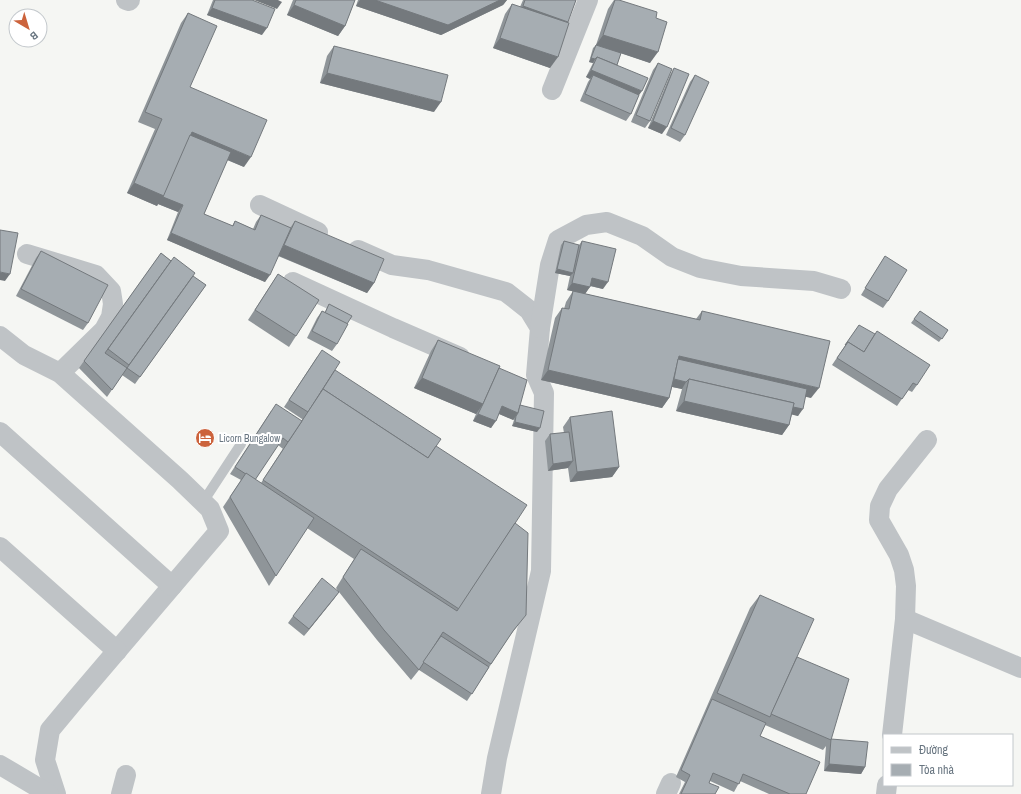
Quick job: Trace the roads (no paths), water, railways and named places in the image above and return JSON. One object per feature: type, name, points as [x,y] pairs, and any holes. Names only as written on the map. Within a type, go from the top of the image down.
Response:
[{"type":"street","points":[[126,0],[130,0]]},
{"type":"street","points":[[552,90],[588,0]]},
{"type":"street","points":[[260,206],[392,265],[428,270],[506,292],[529,310],[540,328]]},
{"type":"street","points":[[491,794],[497,758],[541,571],[544,393],[536,375],[540,328],[550,265],[558,240],[586,224],[607,222],[642,236],[672,257],[700,268],[741,276],[814,281],[841,289]]},
{"type":"street","points":[[28,254],[96,275],[111,290],[113,304],[111,317],[104,330],[60,373]]},
{"type":"street","points":[[294,282],[393,328],[480,365]]},
{"type":"street","points":[[0,336],[24,355],[60,373],[203,502],[210,509],[219,531],[50,730],[45,760],[56,794]]},
{"type":"street","points":[[523,384],[544,393]]},
{"type":"street","points":[[0,432],[172,586]]},
{"type":"street","points":[[892,734],[905,619],[906,586],[904,570],[898,555],[879,520],[880,506],[888,490],[927,440]]},
{"type":"street","points":[[0,547],[117,651]]},
{"type":"street","points":[[905,619],[1021,668]]},
{"type":"street","points":[[0,765],[48,794]]},
{"type":"street","points":[[121,794],[126,775]]},
{"type":"lane","points":[[203,502],[241,444]]},
{"type":"place","name":"Licorn Bungalow","points":[[205,438]]}]
